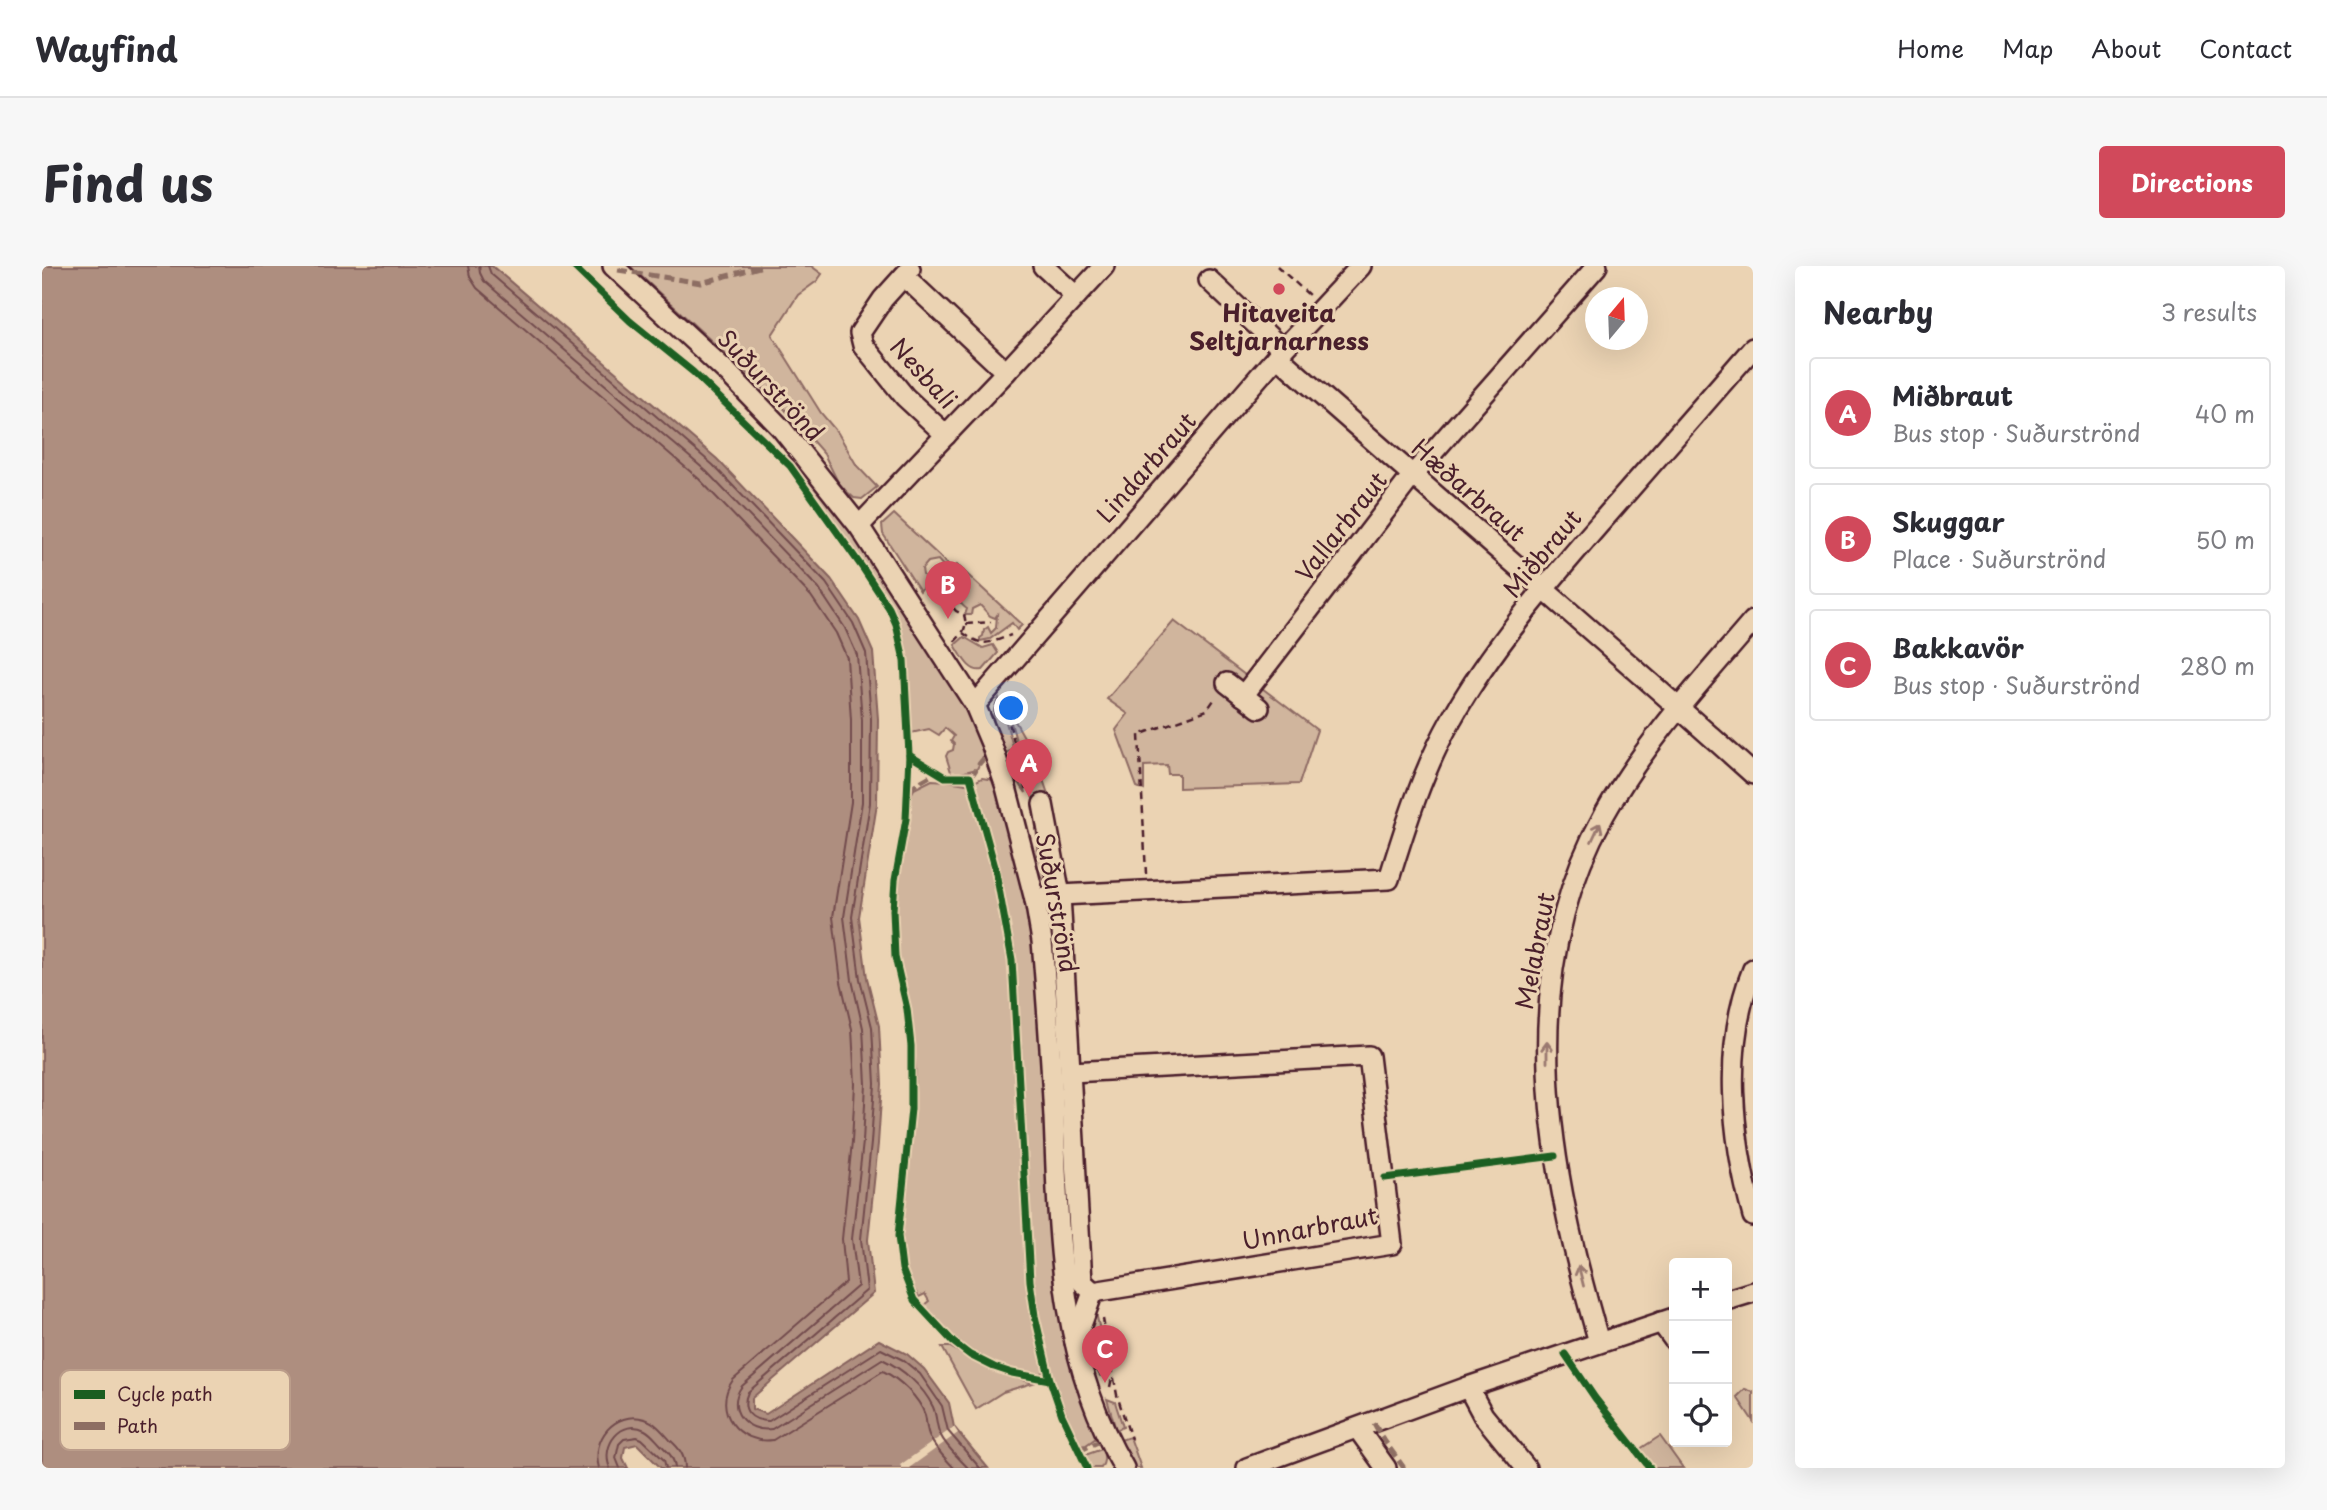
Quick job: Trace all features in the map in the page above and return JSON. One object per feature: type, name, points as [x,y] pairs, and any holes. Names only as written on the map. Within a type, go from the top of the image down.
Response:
[{"type":"street","name":"Suðurströnd","points":[[613,266],[728,373],[781,428],[859,526],[975,705],[1006,787],[1035,900],[1042,941],[1059,1241],[1063,1285],[1074,1343],[1099,1414],[1122,1467]]},
{"type":"street","points":[[1043,266],[1076,296]]},
{"type":"street","name":"Nesbali","points":[[859,526],[1104,266]]},
{"type":"street","name":"Lindarbraut","points":[[975,705],[1280,353],[1361,266]]},
{"type":"street","name":"Vallarbraut","points":[[1227,682],[1251,702],[1412,476],[1597,266]]},
{"type":"street","name":"Nesbali","points":[[946,435],[905,397],[886,370],[863,345],[860,333],[883,299],[907,272],[1006,372]]},
{"type":"street","name":"Hæðarbraut","points":[[1209,280],[1280,353],[1412,476],[1544,588],[1753,774]]},
{"type":"street","name":"Miðbraut","points":[[1035,900],[1060,895],[1389,879],[1408,816],[1450,721],[1481,671],[1544,588],[1753,348]]},
{"type":"street","name":"Melabraut","points":[[1599,1342],[1574,1248],[1555,1156],[1547,1080],[1547,1026],[1551,980],[1561,928],[1575,879],[1608,808],[1639,760],[1679,707],[1753,621]]},
{"type":"street","points":[[1043,804],[1060,895],[1082,1282],[1095,1291],[1074,1343]]},
{"type":"street","points":[[1753,969],[1745,994],[1734,1058],[1753,1216]]},
{"type":"street","name":"Unnarbraut","points":[[1071,1072],[1369,1056],[1385,1178],[1392,1244],[1095,1291]]},
{"type":"street","points":[[1732,1298],[1753,1292]]},
{"type":"street","points":[[1248,1468],[1279,1463],[1357,1429],[1468,1387],[1667,1320]]},
{"type":"street","points":[[1468,1387],[1483,1415],[1526,1468]]},
{"type":"street","points":[[1357,1429],[1387,1468]]},
{"type":"path","points":[[1277,266],[1312,298]]},
{"type":"path","points":[[907,600],[931,591],[940,592],[956,611],[964,615],[964,633],[942,653]]},
{"type":"path","points":[[966,624],[991,622]]},
{"type":"path","points":[[964,633],[980,644],[1021,632],[1033,637]]},
{"type":"path","points":[[1147,891],[1139,734],[1207,710],[1227,682]]},
{"type":"path","points":[[1003,699],[1031,802],[1040,800],[1043,804]]},
{"type":"path","points":[[1095,1291],[1112,1374],[1132,1443]]},
{"type":"path","points":[[1110,1387],[1112,1374]]},
{"type":"path","points":[[1115,1406],[1121,1405]]},
{"type":"shaded area","points":[[630,266],[811,266],[822,274],[798,295],[772,335],[857,466],[877,487],[862,499],[854,498],[845,490],[824,454],[781,405]]},
{"type":"shaded area","points":[[797,460],[852,530],[965,706],[984,754],[977,769],[952,775],[946,756],[953,750],[954,744],[951,741],[954,736],[945,728],[939,735],[929,729],[911,733],[905,651],[897,620],[874,579],[792,464]]},
{"type":"shaded area","points":[[894,514],[953,569],[957,565],[1022,625],[1017,630],[1012,623],[990,639],[980,641],[984,630],[988,627],[991,633],[996,628],[997,615],[995,618],[990,616],[980,605],[972,609],[971,615],[965,615],[967,609],[948,590],[945,578],[940,575],[945,568],[938,560],[928,562],[922,569],[928,580],[920,591],[883,534],[882,525]]},
{"type":"shaded area","points":[[1174,621],[1317,730],[1299,784],[1179,788],[1179,774],[1168,774],[1167,765],[1144,766],[1144,790],[1137,787],[1116,730],[1128,714],[1107,699]]},
{"type":"shaded area","points":[[964,637],[983,648],[993,645],[998,653],[983,670],[974,669],[963,659],[955,645]]},
{"type":"shaded area","points":[[999,698],[1014,750],[1004,753],[993,719]]},
{"type":"shaded area","points":[[1006,705],[1033,753],[1021,758]]},
{"type":"shaded area","points":[[1035,756],[1048,794],[1033,799],[1022,761]]},
{"type":"shaded area","points":[[1017,757],[1026,793],[1011,771],[1007,759]]},
{"type":"shaded area","points":[[982,778],[994,780],[1017,854],[1035,946],[1054,1273],[1066,1344],[1096,1438],[1086,1445],[1079,1446],[1053,1379],[1039,1326],[1030,1239],[1015,967],[1001,881],[976,788],[976,781]]},
{"type":"shaded area","points":[[932,780],[969,785],[989,851],[999,900],[1011,974],[1025,1257],[1035,1328],[1045,1370],[1038,1376],[1004,1367],[960,1342],[935,1319],[924,1305],[929,1301],[925,1294],[919,1297],[906,1275],[902,1231],[916,1071],[912,1017],[898,952],[896,921],[899,879],[912,793],[914,789]]},
{"type":"shaded area","points":[[1040,828],[1049,879],[1044,880],[1037,863],[1036,829]]},
{"type":"shaded area","points":[[1094,1304],[1110,1374],[1100,1376],[1090,1356],[1087,1341]]},
{"type":"shaded area","points":[[942,1347],[950,1347],[990,1370],[1033,1383],[1003,1392],[976,1409]]},
{"type":"shaded area","points":[[1745,1389],[1753,1392],[1753,1421],[1737,1397]]},
{"type":"shaded area","points":[[1107,1399],[1115,1402],[1123,1427],[1116,1430]]},
{"type":"shaded area","points":[[1660,1436],[1683,1468],[1654,1468],[1640,1449]]},
{"type":"shaded area","points":[[1130,1437],[1141,1468],[1134,1468],[1120,1440]]},
{"type":"shaded area","points":[[1102,1449],[1104,1458],[1101,1468],[1090,1468],[1083,1458]]},
{"type":"water","points":[[42,266],[492,266],[717,459],[831,579],[859,620],[873,652],[878,719],[877,804],[859,917],[867,978],[879,1026],[882,1084],[868,1240],[874,1293],[752,1398],[752,1409],[766,1414],[879,1340],[907,1354],[924,1369],[949,1403],[954,1427],[988,1468],[661,1468],[637,1444],[625,1447],[623,1458],[628,1468],[42,1468]]},
{"type":"pier","points":[[954,1427],[958,1433],[909,1468],[902,1468],[900,1465]]},
{"type":"marked path","points":[[618,270],[701,283],[763,266]]},
{"type":"marked path","points":[[970,777],[984,759]]},
{"type":"marked path","points":[[908,789],[938,774]]},
{"type":"marked path","points":[[1374,1423],[1404,1468]]},
{"type":"marked path","points":[[1079,1451],[1098,1442]]},
{"type":"cycle path","points":[[573,266],[630,321],[693,372],[790,466],[864,570],[889,608],[896,624],[904,660],[909,755],[906,819],[895,880],[893,910],[895,957],[907,1009],[911,1046],[911,1109],[898,1236],[902,1269],[914,1300],[953,1342],[970,1355],[1012,1373],[1050,1380],[1062,1415],[1087,1468]]},
{"type":"cycle path","points":[[909,755],[945,777],[970,777],[995,867],[1012,960],[1030,1281],[1050,1380]]},
{"type":"cycle path","points":[[1385,1178],[1555,1156]]},
{"type":"cycle path","points":[[1565,1354],[1595,1398],[1650,1468]]},
{"type":"place","name":"Hitaveita Seltjarnarness","points":[[1279,289]]},
{"type":"place","name":"Skuggar","points":[[948,619]]},
{"type":"place","name":"Miðbraut","points":[[1029,797]]},
{"type":"place","name":"Bakkavör","points":[[1105,1383]]}]
